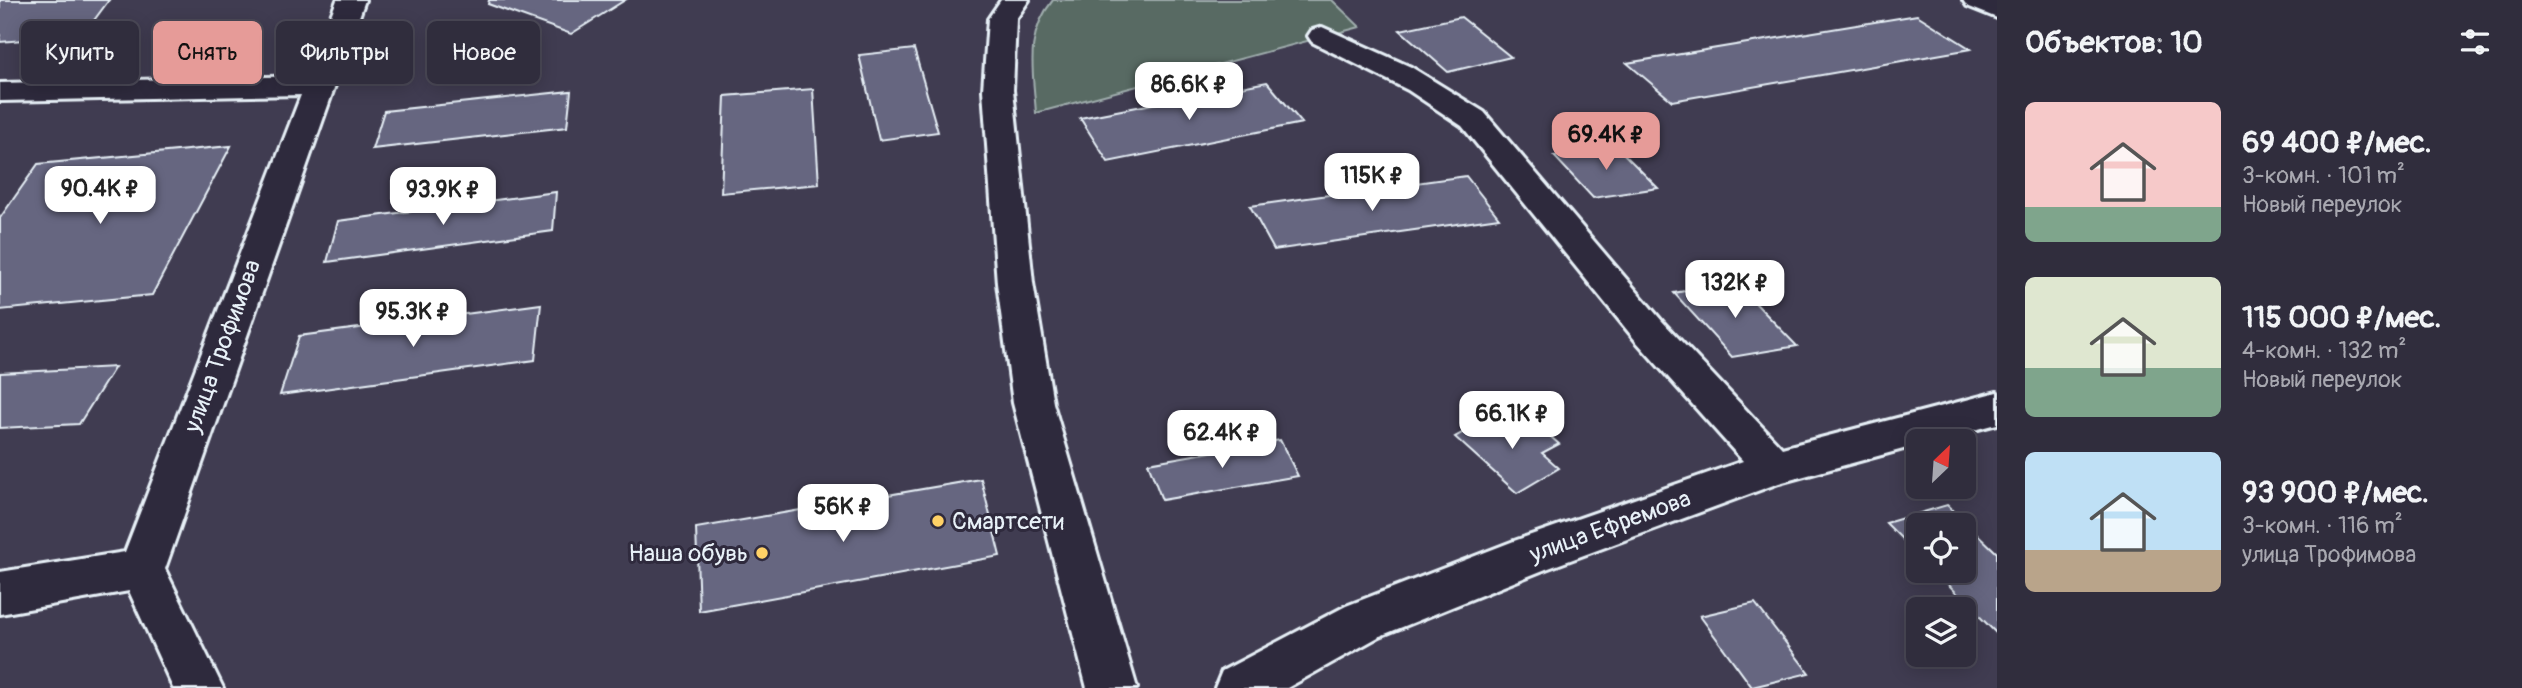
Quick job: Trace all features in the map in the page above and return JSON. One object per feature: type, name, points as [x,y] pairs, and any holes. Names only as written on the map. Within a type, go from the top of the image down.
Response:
[{"type":"street","name":"улица Трофимова","points":[[142,569],[351,0]]},
{"type":"street","points":[[1015,0],[1002,19],[998,90],[1014,283],[1033,403],[1112,688]]},
{"type":"street","points":[[1977,0],[1997,10]]},
{"type":"street","points":[[1322,36],[1418,81],[1473,119],[1649,331],[1774,467]]},
{"type":"street","points":[[0,92],[319,85]]},
{"type":"street","name":"улица Ефремова","points":[[1240,688],[1363,621],[1530,555],[1774,467],[1997,408]]},
{"type":"street","points":[[0,593],[142,569],[198,688]]},
{"type":"green space","points":[[1053,0],[1332,0],[1360,27],[1036,113],[1032,68],[1034,40],[1044,13]]},
{"type":"building","points":[[0,0],[109,0],[93,21],[21,21],[21,40],[0,42]]},
{"type":"building","points":[[489,0],[625,0],[571,34],[488,4]]},
{"type":"building","points":[[1917,15],[1971,49],[1672,101],[1627,63]]},
{"type":"building","points":[[1461,17],[1511,57],[1448,72],[1400,30]]},
{"type":"building","points":[[914,49],[938,132],[879,140],[859,55]]},
{"type":"building","points":[[1267,82],[1302,123],[1108,162],[1080,118]]},
{"type":"building","points":[[813,89],[819,184],[721,193],[725,96]]},
{"type":"building","points":[[571,91],[567,127],[372,149],[384,111]]},
{"type":"building","points":[[231,146],[152,295],[0,310],[0,218],[38,164]]},
{"type":"building","points":[[1617,147],[1658,188],[1593,198],[1554,156]]},
{"type":"building","points":[[1466,176],[1499,218],[1274,250],[1250,206]]},
{"type":"building","points":[[556,192],[553,231],[327,262],[338,221]]},
{"type":"building","points":[[1735,282],[1797,346],[1732,357],[1674,293]]},
{"type":"building","points":[[541,304],[535,360],[280,395],[299,336]]},
{"type":"building","points":[[115,367],[79,424],[0,428],[0,373]]},
{"type":"building","points":[[1528,417],[1559,444],[1542,453],[1559,468],[1517,493],[1455,437],[1487,419],[1502,432]]},
{"type":"building","points":[[1280,440],[1298,476],[1162,500],[1148,463]]},
{"type":"building","points":[[981,479],[1000,556],[699,611],[696,528]]},
{"type":"building","points":[[1947,505],[1955,513],[1920,513]]},
{"type":"building","points":[[1906,517],[1906,543],[1886,523]]},
{"type":"building","points":[[1976,533],[1997,553],[1997,634],[1976,613],[1976,597],[1961,597],[1947,583],[1976,583]]},
{"type":"building","points":[[1755,603],[1809,673],[1752,687],[1700,616]]},
{"type":"place","name":"Смартcети","points":[[938,521]]},
{"type":"place","name":"Наша обувь","points":[[762,553]]}]
